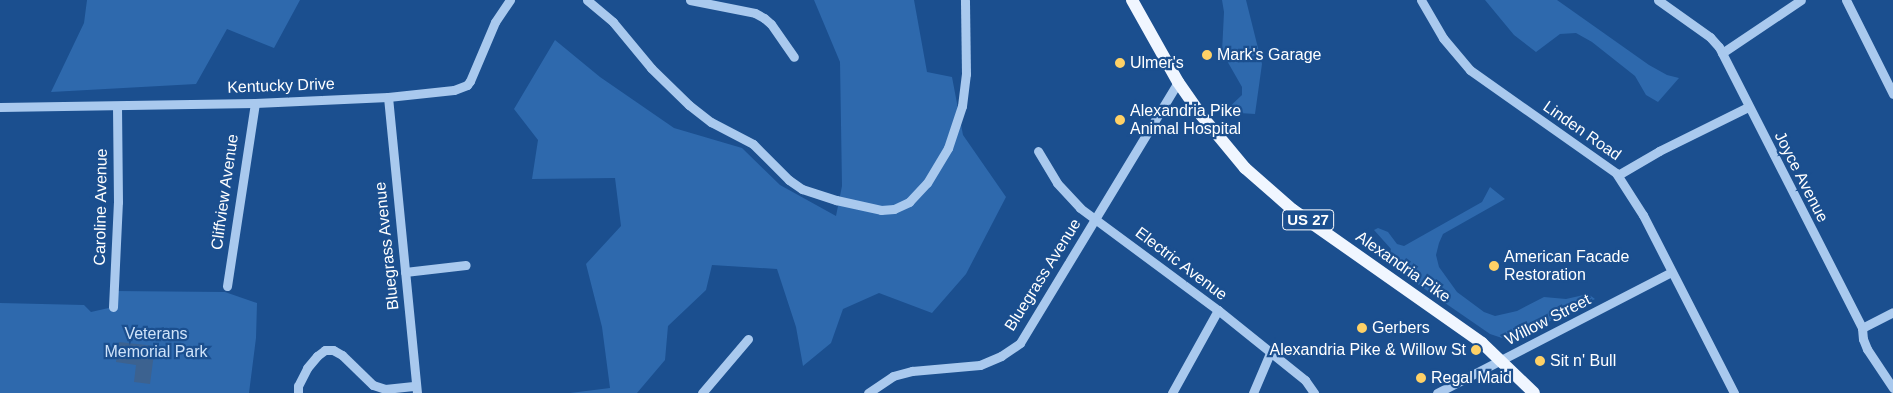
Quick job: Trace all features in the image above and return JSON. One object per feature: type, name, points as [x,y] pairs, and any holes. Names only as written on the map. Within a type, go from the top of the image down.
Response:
[{"type":"main road","name":"Alexandria Pike","points":[[1132,0],[1178,82],[1201,115],[1245,168],[1293,210],[1482,343],[1534,393]]},
{"type":"street","name":"Kentucky Drive","points":[[0,107],[117,107],[255,103],[388,97],[454,90],[467,85],[475,73],[495,22],[510,0]]},
{"type":"street","points":[[690,0],[754,14],[764,18],[771,24],[794,57]]},
{"type":"street","points":[[593,1],[626,35],[659,76],[689,106],[711,122],[752,144],[789,180],[802,189],[836,200],[881,210],[894,209],[909,202],[927,183],[948,148],[962,106],[966,74],[965,0]]},
{"type":"street","name":"Linden Road","points":[[1421,0],[1443,38],[1470,70],[1592,154],[1618,175],[1643,215],[1734,393]]},
{"type":"street","name":"Joyce Avenue","points":[[1658,0],[1710,37],[1722,53],[1862,328],[1863,339],[1867,349],[1893,388]]},
{"type":"street","points":[[1722,53],[1801,0]]},
{"type":"street","points":[[1846,0],[1893,94]]},
{"type":"street","name":"Bluegrass Avenue","points":[[868,393],[893,376],[912,371],[955,369],[980,365],[1001,356],[1020,343],[1178,82]]},
{"type":"street","name":"Bluegrass Avenue","points":[[388,97],[417,389]]},
{"type":"street","name":"Cliffview Avenue","points":[[227,286],[255,103]]},
{"type":"street","points":[[1618,175],[1659,151],[1748,106]]},
{"type":"street","name":"Caroline Avenue","points":[[113,307],[118,202],[117,107]]},
{"type":"street","name":"Electric Avenue","points":[[1038,151],[1057,183],[1080,208],[1218,310],[1305,380],[1314,393]]},
{"type":"street","points":[[405,272],[466,265]]},
{"type":"street","name":"Willow Street","points":[[1437,393],[1671,272]]},
{"type":"street","points":[[1172,393],[1218,310]]},
{"type":"street","points":[[1862,328],[1893,312]]},
{"type":"street","points":[[702,393],[748,339]]},
{"type":"street","points":[[298,393],[298,386],[307,368],[325,350],[333,350],[342,355],[373,385],[385,389],[417,389]]},
{"type":"street","points":[[1254,393],[1270,353]]},
{"type":"green space","points":[[87,0],[300,0],[274,48],[227,29],[196,84],[51,92],[84,23]]},
{"type":"green space","points":[[814,0],[914,0],[927,72],[952,77],[963,135],[1006,197],[966,274],[932,313],[879,293],[843,309],[831,343],[803,366],[796,327],[777,269],[712,265],[706,290],[668,326],[665,360],[637,393],[570,393],[610,388],[602,327],[586,264],[621,226],[615,178],[532,179],[538,140],[514,109],[555,40],[600,77],[674,128],[742,148],[780,185],[836,216],[842,186],[840,62]]},
{"type":"green space","points":[[1222,0],[1246,0],[1262,64],[1255,114],[1224,112],[1242,95],[1242,87],[1222,52],[1224,12]]},
{"type":"green space","points":[[1485,0],[1557,0],[1649,65],[1667,75],[1679,78],[1658,102],[1646,95],[1635,76],[1592,42],[1576,33],[1560,34],[1536,52],[1514,35]]},
{"type":"green space","points":[[1490,187],[1505,199],[1443,234],[1439,243],[1436,255],[1439,267],[1457,292],[1484,312],[1495,316],[1517,311],[1544,297],[1566,299],[1588,294],[1595,299],[1524,334],[1511,339],[1502,338],[1490,334],[1387,263],[1391,249],[1374,230],[1378,228],[1388,232],[1397,244],[1404,246],[1482,202]]},
{"type":"green space","name":"Veterans Memorial Park","points":[[114,291],[225,292],[257,303],[256,338],[249,393],[0,393],[0,303],[84,305],[91,312],[113,307]]},
{"type":"shaded area","points":[[119,342],[155,346],[150,384],[134,382],[136,365],[116,362]]},
{"type":"place","name":"Mark's Garage","points":[[1207,55]]},
{"type":"place","name":"Ulmer's","points":[[1120,63]]},
{"type":"place","name":"Alexandria Pike Animal Hospital","points":[[1120,120]]},
{"type":"place","name":"American Facade Restoration","points":[[1494,266]]},
{"type":"place","name":"Gerbers","points":[[1362,328]]},
{"type":"place","name":"Alexandria Pike & Willow St","points":[[1476,350]]},
{"type":"place","name":"Sit n' Bull","points":[[1540,361]]},
{"type":"place","name":"Regal Maid","points":[[1421,378]]}]
